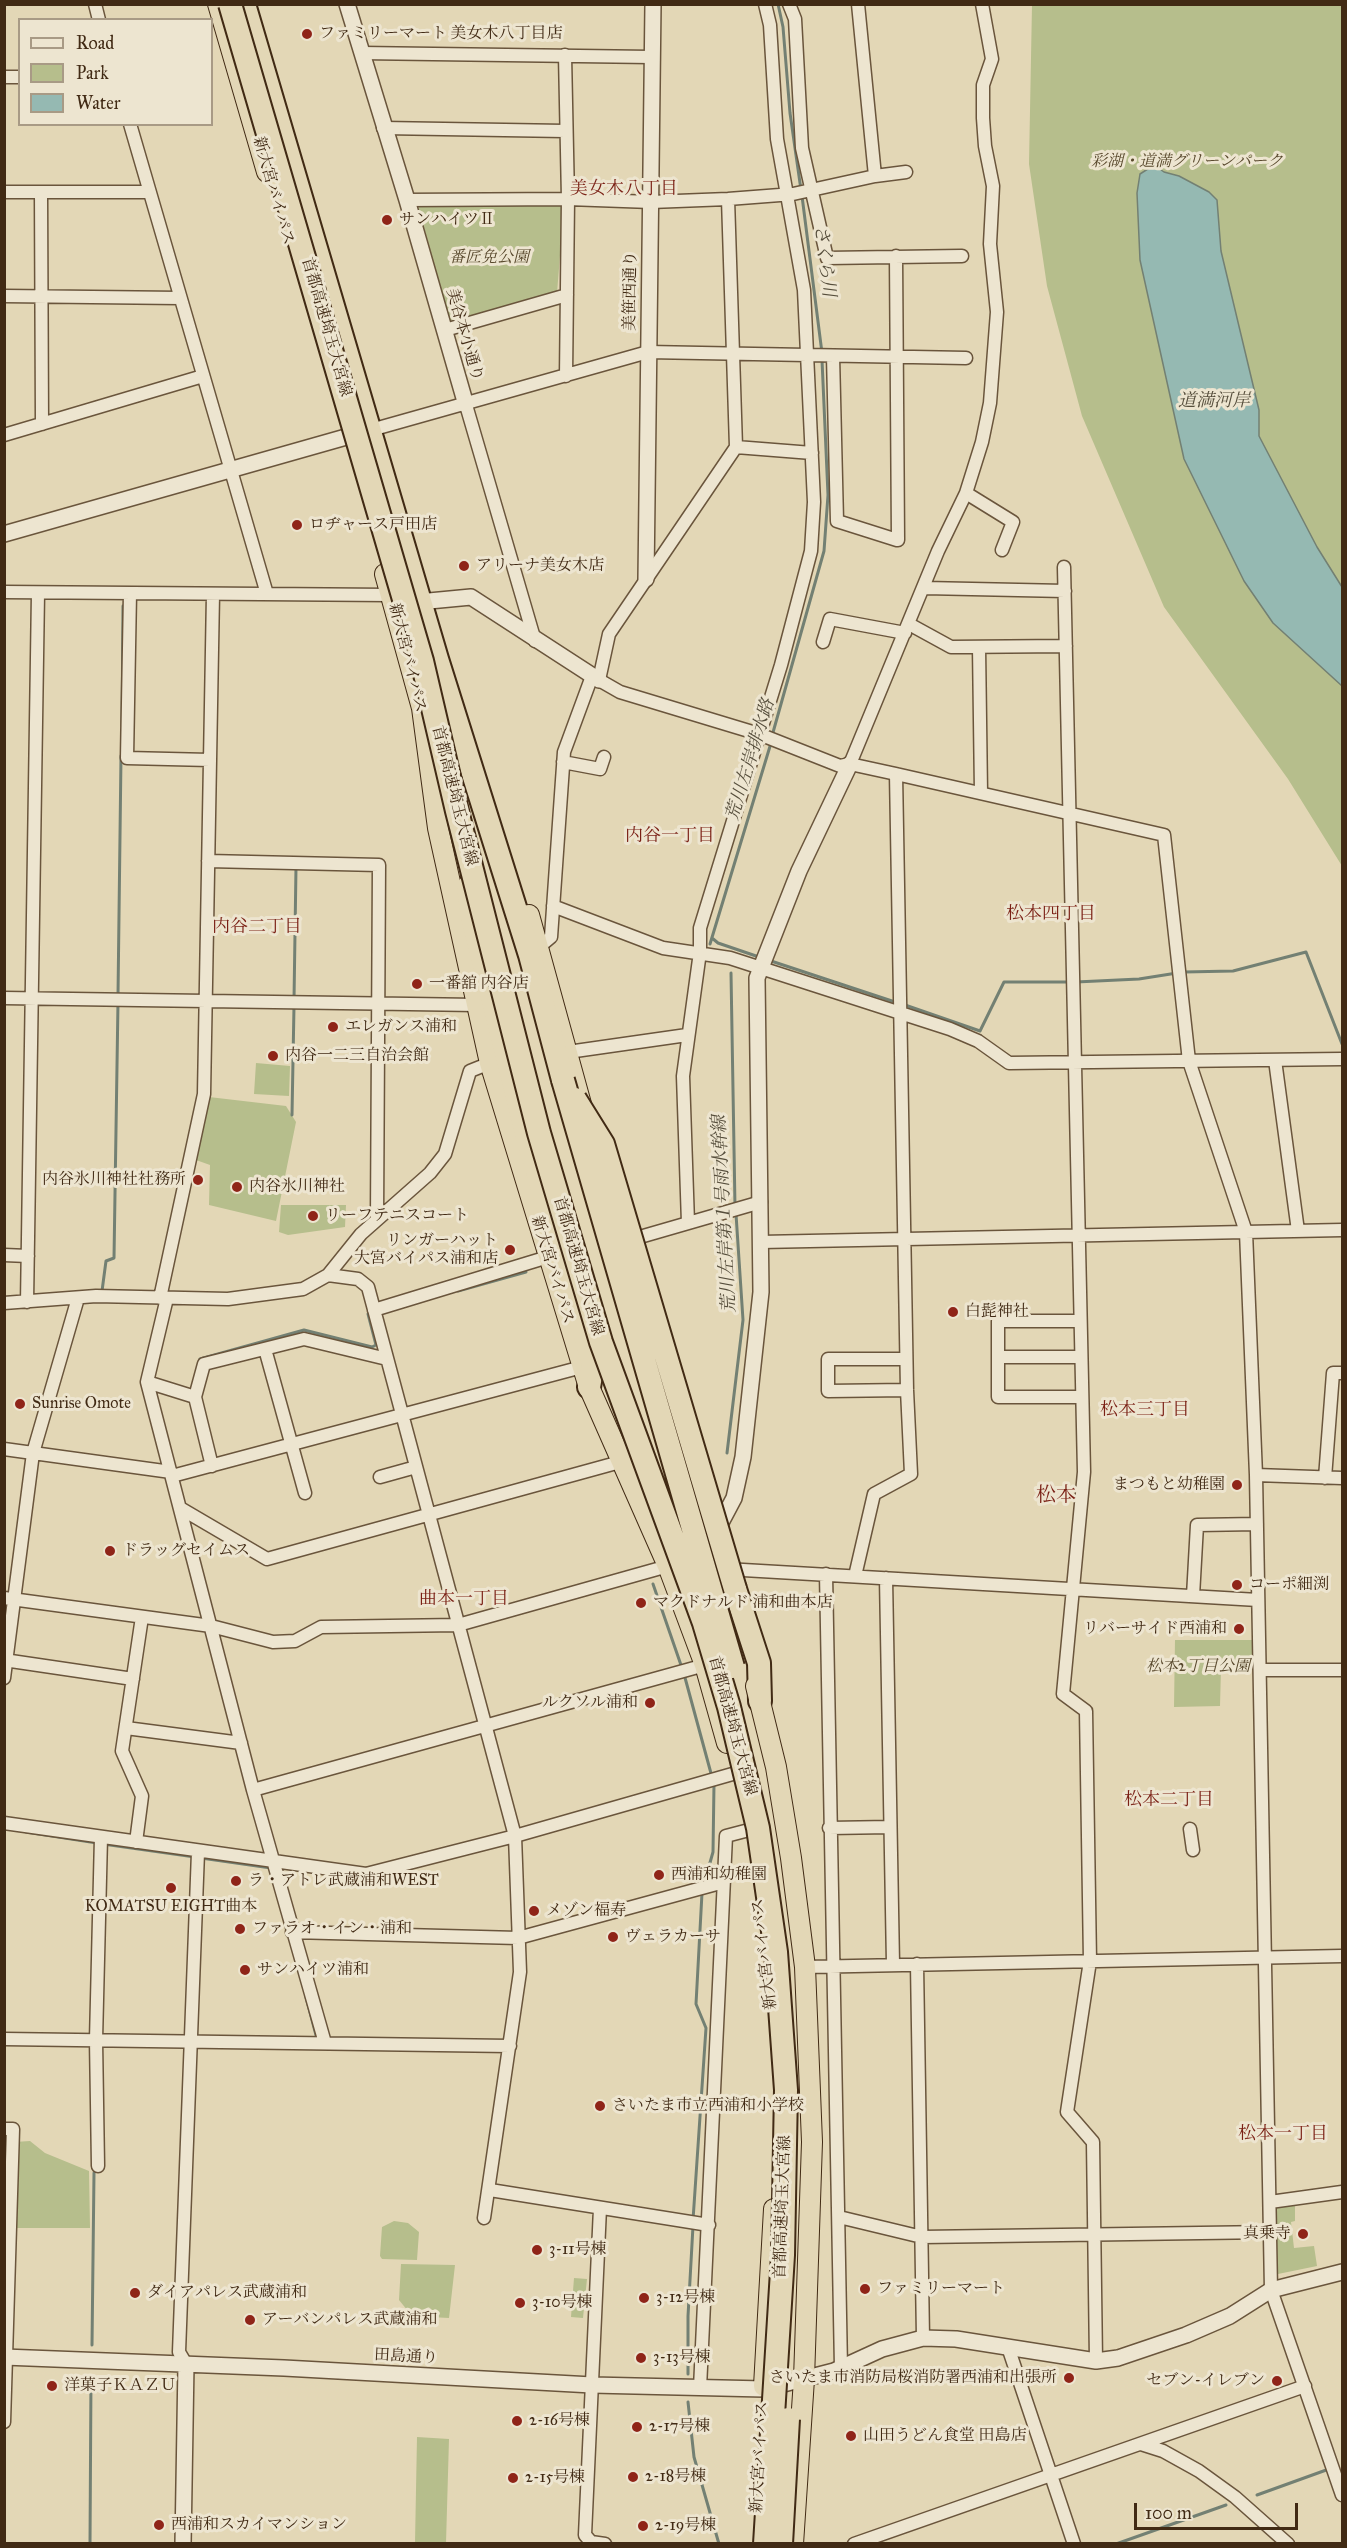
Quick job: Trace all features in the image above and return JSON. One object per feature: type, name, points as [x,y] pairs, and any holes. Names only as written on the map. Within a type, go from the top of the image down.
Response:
[{"type":"highway","name":"新大宮バイパス","points":[[218,4],[346,437],[422,708],[438,828],[489,1064],[586,1377],[620,1462],[668,1566],[690,1669],[721,1777],[749,1830],[771,1996],[777,2146],[755,2544]]},
{"type":"highway","name":"首都高速埼玉大宮線","points":[[230,4],[422,661],[457,811],[539,1133],[604,1353],[704,1623],[729,1707],[763,1859],[776,1952],[786,2090],[783,2255],[765,2544]]},
{"type":"highway","name":"首都高速埼玉大宮線","points":[[244,4],[437,659],[530,955],[563,1080],[743,1703],[759,1768],[783,1888],[791,1951],[800,2163],[781,2544]]},
{"type":"highway","name":"新大宮バイパス","points":[[254,4],[429,601],[539,947],[622,1242],[760,1701],[776,1767],[805,1967],[812,2142],[804,2379],[793,2544]]},
{"type":"highway","points":[[457,811],[472,917],[527,1137],[593,1364],[586,1377]]},
{"type":"highway","points":[[563,1080],[603,1144],[759,1663],[760,1701]]},
{"type":"street","name":"美谷本小通り","points":[[346,4],[407,200],[535,641]]},
{"type":"street","name":"美笹西通り","points":[[646,579],[653,4]]},
{"type":"street","points":[[688,1223],[682,1076],[702,952],[700,928],[762,735],[811,551],[814,502],[812,355],[790,195],[777,139],[770,25],[765,4]]},
{"type":"street","points":[[789,4],[795,20],[802,148],[826,258],[962,256]]},
{"type":"street","points":[[858,4],[875,176]]},
{"type":"street","points":[[10,1599],[211,1626],[273,1642],[296,1641],[321,1628],[458,1625],[668,1566],[712,1540],[734,1498],[743,1457],[761,1292],[756,997],[761,961],[799,871],[850,764],[925,588],[934,550],[966,493],[982,442],[990,403],[997,312],[990,244],[993,186],[983,118],[983,85],[992,59],[982,4]]},
{"type":"street","points":[[361,53],[651,57]]},
{"type":"street","points":[[565,55],[568,199],[566,376]]},
{"type":"street","points":[[131,126],[267,594]]},
{"type":"street","points":[[383,128],[565,131]]},
{"type":"street","points":[[407,200],[568,199],[651,202],[728,199],[790,195],[875,176],[906,172]]},
{"type":"street","points":[[4,192],[149,192]]},
{"type":"street","points":[[41,192],[42,424]]},
{"type":"street","points":[[539,947],[551,937],[564,752],[596,678],[609,634],[736,447],[728,199]]},
{"type":"street","points":[[831,356],[837,521],[897,540],[896,256]]},
{"type":"street","points":[[4,296],[180,298]]},
{"type":"street","points":[[445,330],[567,296]]},
{"type":"street","points":[[378,428],[648,352],[966,358]]},
{"type":"street","points":[[4,435],[203,376]]},
{"type":"street","points":[[4,534],[346,437]]},
{"type":"street","points":[[736,447],[812,453]]},
{"type":"street","points":[[966,493],[1013,522],[1002,550]]},
{"type":"street","points":[[1064,567],[1071,814],[1080,1397],[1084,1472],[1077,1523],[1074,1589],[1063,1694],[1086,1711],[1090,1961],[1067,2112],[1093,2142],[1096,2361]]},
{"type":"street","points":[[925,588],[1065,591]]},
{"type":"street","points":[[4,592],[391,595]]},
{"type":"street","points":[[27,1302],[38,593]]},
{"type":"street","points":[[130,593],[127,758],[210,760]]},
{"type":"street","points":[[213,594],[204,1094],[147,1382],[253,1790],[325,2043]]},
{"type":"street","points":[[429,601],[471,597],[535,641],[620,692],[762,735],[840,766],[850,764],[1164,836],[1189,1061],[1246,1232],[1256,1475],[1271,2290],[1342,2494]]},
{"type":"street","points":[[823,642],[830,619],[907,628],[951,647],[1066,646]]},
{"type":"street","points":[[979,646],[981,793]]},
{"type":"street","points":[[563,762],[600,769],[604,758]]},
{"type":"street","points":[[855,1576],[874,1494],[911,1474],[906,1359],[896,774]]},
{"type":"street","points":[[208,861],[379,865],[377,1219]]},
{"type":"street","points":[[553,906],[663,948],[761,961],[899,1006],[978,1041],[1009,1063],[1342,1059]]},
{"type":"street","points":[[4,998],[477,1005]]},
{"type":"street","points":[[568,1052],[687,1035]]},
{"type":"street","points":[[1275,1060],[1298,1232]]},
{"type":"street","points":[[4,1303],[78,1298],[228,1299],[303,1289],[328,1275],[361,1233],[430,1173],[445,1154],[470,1071],[489,1064]]},
{"type":"street","points":[[622,1242],[761,1202]]},
{"type":"street","points":[[761,1242],[1342,1230]]},
{"type":"street","points":[[4,1255],[28,1256]]},
{"type":"street","points":[[374,1310],[548,1257]]},
{"type":"street","points":[[328,1275],[358,1280],[368,1287],[515,1836],[520,1972],[490,2190],[484,2218]]},
{"type":"street","points":[[4,1678],[10,1599],[33,1453],[78,1298]]},
{"type":"street","points":[[1079,1321],[998,1322],[998,1397],[1080,1397]]},
{"type":"street","points":[[212,1466],[195,1397],[204,1364],[304,1339],[387,1359]]},
{"type":"street","points":[[265,1349],[290,1446],[305,1493]]},
{"type":"street","points":[[998,1357],[1080,1357]]},
{"type":"street","points":[[906,1359],[828,1359],[828,1391],[907,1390]]},
{"type":"street","points":[[1325,1478],[1333,1373],[1342,1373]]},
{"type":"street","points":[[4,1449],[172,1474],[212,1466],[402,1416],[586,1377]]},
{"type":"street","points":[[147,1382],[195,1397]]},
{"type":"street","points":[[180,1508],[267,1559],[620,1462]]},
{"type":"street","points":[[380,1477],[416,1467]]},
{"type":"street","points":[[1256,1475],[1342,1478]]},
{"type":"street","points":[[695,1484],[712,1503],[721,1504],[734,1498]]},
{"type":"street","points":[[1193,1596],[1197,1525],[1257,1524]]},
{"type":"street","points":[[721,1568],[1258,1599]]},
{"type":"street","points":[[825,1574],[831,1965],[841,2368]]},
{"type":"street","points":[[886,1578],[893,1964]]},
{"type":"street","points":[[136,1842],[142,1796],[122,1751],[142,1617]]},
{"type":"street","points":[[6,1660],[133,1679]]},
{"type":"street","points":[[253,1790],[690,1669]]},
{"type":"street","points":[[1260,1670],[1342,1670]]},
{"type":"street","points":[[126,1728],[241,1743]]},
{"type":"street","points":[[4,1823],[366,1874],[515,1836],[721,1777]]},
{"type":"street","points":[[829,1828],[890,1827]]},
{"type":"street","points":[[1190,1829],[1193,1850]]},
{"type":"street","points":[[700,2388],[726,1836],[749,1830]]},
{"type":"street","points":[[98,2166],[96,2040],[100,1837]]},
{"type":"street","points":[[183,2544],[186,2364],[179,2352],[198,1852]]},
{"type":"street","points":[[292,1932],[518,1938],[724,1882]]},
{"type":"street","points":[[805,1967],[1342,1956]]},
{"type":"street","points":[[917,1964],[923,2338],[1008,2347],[1096,2361],[1118,2358],[1186,2335],[1230,2316],[1271,2290],[1342,2272]]},
{"type":"street","points":[[4,2039],[510,2046]]},
{"type":"street","points":[[4,2129],[13,2129],[4,2422]]},
{"type":"street","points":[[490,2190],[709,2225]]},
{"type":"street","points":[[1270,2202],[1342,2192]]},
{"type":"street","points":[[600,2208],[585,2535],[591,2542],[605,2544]]},
{"type":"street","points":[[839,2217],[922,2237],[1270,2232]]},
{"type":"street","name":"田島通り","points":[[6,2357],[592,2385],[764,2389],[841,2368],[882,2349],[923,2338]]},
{"type":"street","points":[[1008,2347],[1074,2544]]},
{"type":"street","points":[[854,2544],[1305,2386]]},
{"type":"street","points":[[1141,2444],[1163,2451],[1199,2471],[1235,2497],[1288,2544]]},
{"type":"green space","name":"彩湖・道満グリーンパーク","points":[[1032,5],[1342,5],[1342,866],[1288,779],[1164,607],[1082,416],[1047,286],[1029,164]]},
{"type":"green space","name":"番匠免公園","points":[[418,205],[564,206],[557,293],[450,324]]},
{"type":"green space","points":[[256,1063],[290,1066],[289,1096],[254,1094]]},
{"type":"green space","points":[[209,1097],[286,1106],[296,1122],[276,1221],[209,1205],[210,1165],[196,1160]]},
{"type":"green space","name":"リーフテニスコート","points":[[281,1205],[346,1205],[345,1227],[288,1235],[279,1232]]},
{"type":"green space","name":"松本2丁目公園","points":[[1175,1640],[1255,1640],[1256,1669],[1221,1668],[1220,1706],[1174,1707]]},
{"type":"green space","points":[[30,2141],[45,2153],[89,2171],[90,2228],[14,2228],[15,2142]]},
{"type":"green space","points":[[1295,2204],[1295,2221],[1291,2222],[1294,2248],[1314,2246],[1317,2266],[1278,2274],[1274,2211],[1276,2206]]},
{"type":"green space","points":[[394,2221],[408,2223],[419,2232],[417,2260],[382,2259],[380,2256],[382,2227]]},
{"type":"green space","points":[[401,2264],[455,2265],[449,2318],[412,2316],[399,2300]]},
{"type":"green space","points":[[574,2278],[587,2279],[583,2318],[571,2317]]},
{"type":"green space","points":[[417,2437],[449,2439],[446,2543],[415,2543]]},
{"type":"water","name":"道満河岸","points":[[1154,165],[1164,172],[1179,176],[1209,192],[1217,200],[1221,251],[1259,410],[1259,436],[1317,547],[1342,587],[1342,686],[1273,623],[1244,581],[1184,459],[1140,260],[1137,193],[1140,174]]},
{"type":"waterway","name":"さくら川","points":[[778,4],[783,27],[790,113],[801,190]]},
{"type":"waterway","name":"さくら川","points":[[802,196],[822,353]]},
{"type":"waterway","name":"荒川左岸排水路","points":[[772,736],[824,551],[828,495],[822,360]]},
{"type":"waterway","points":[[122,725],[123,606]]},
{"type":"waterway","name":"荒川左岸排水路","points":[[710,944],[771,743]]},
{"type":"waterway","points":[[118,995],[121,756]]},
{"type":"waterway","points":[[294,1000],[296,867]]},
{"type":"waterway","name":"荒川左岸排水路","points":[[712,938],[718,943],[759,957]]},
{"type":"waterway","points":[[1184,972],[1233,971],[1306,952],[1342,1044]]},
{"type":"waterway","name":"荒川左岸排水路","points":[[768,960],[895,1002]]},
{"type":"waterway","name":"荒川左岸第１号雨水幹線","points":[[731,973],[735,1207]]},
{"type":"waterway","points":[[1076,982],[1139,979],[1177,973]]},
{"type":"waterway","points":[[905,1005],[980,1031],[1004,982],[1070,982]]},
{"type":"waterway","points":[[102,1291],[106,1261],[114,1258],[118,1002]]},
{"type":"waterway","points":[[292,1115],[294,1006]]},
{"type":"waterway","name":"荒川左岸第１号雨水幹線","points":[[727,1453],[743,1320],[736,1214]]},
{"type":"waterway","points":[[458,1291],[526,1272]]},
{"type":"waterway","points":[[199,1364],[200,1359],[304,1330],[372,1347],[376,1345],[368,1314],[373,1313]]},
{"type":"waterway","points":[[653,1584],[682,1668]]},
{"type":"waterway","points":[[684,1674],[712,1777]]},
{"type":"waterway","points":[[704,1884],[713,1852],[714,1784]]},
{"type":"waterway","points":[[26,1832],[97,1843]]},
{"type":"waterway","points":[[103,1844],[195,1857]]},
{"type":"waterway","points":[[201,1858],[271,1868]]},
{"type":"waterway","points":[[693,2220],[706,2028],[696,2004],[702,1893]]},
{"type":"waterway","points":[[306,1997],[317,2039]]},
{"type":"waterway","points":[[92,2345],[94,2173]]},
{"type":"waterway","points":[[688,2374],[688,2316],[693,2226]]},
{"type":"waterway","points":[[90,2544],[91,2376]]},
{"type":"waterway","points":[[688,2402],[694,2457],[719,2544]]},
{"type":"waterway","points":[[1257,2495],[1329,2469]]},
{"type":"waterway","points":[[1116,2544],[1226,2505]]},
{"type":"place","name":"ファミリーマート 美女木八丁目店","points":[[307,34]]},
{"type":"place","name":"サンハイツⅡ","points":[[387,220]]},
{"type":"place","name":"ロヂャース戸田店","points":[[297,525]]},
{"type":"place","name":"アリーナ美女木店","points":[[464,566]]},
{"type":"place","name":"一番舘 内谷店","points":[[417,984]]},
{"type":"place","name":"エレガンス浦和","points":[[333,1027]]},
{"type":"place","name":"内谷一二三自治会館","points":[[273,1056]]},
{"type":"place","name":"内谷氷川神社社務所","points":[[198,1180]]},
{"type":"place","name":"内谷氷川神社","points":[[237,1187]]},
{"type":"place","name":"リーフテニスコート","points":[[313,1216]]},
{"type":"place","name":"リンガーハット 大宮バイパス浦和店","points":[[510,1250]]},
{"type":"place","name":"白髭神社","points":[[953,1312]]},
{"type":"place","name":"Sunrise Omote","points":[[20,1404]]},
{"type":"place","name":"まつもと幼稚園","points":[[1237,1485]]},
{"type":"place","name":"ドラッグセイムス","points":[[110,1551]]},
{"type":"place","name":"コーポ細渕","points":[[1237,1585]]},
{"type":"place","name":"マクドナルド 浦和曲本店","points":[[641,1603]]},
{"type":"place","name":"リバーサイド西浦和","points":[[1239,1629]]},
{"type":"place","name":"ルクソル浦和","points":[[650,1703]]},
{"type":"place","name":"西浦和幼稚園","points":[[659,1875]]},
{"type":"place","name":"ラ・アトレ武蔵浦和WEST","points":[[236,1881]]},
{"type":"place","name":"KOMATSU EIGHT曲本","points":[[171,1888]]},
{"type":"place","name":"メゾン福寿","points":[[534,1911]]},
{"type":"place","name":"ファラオ・イン・浦和","points":[[240,1929]]},
{"type":"place","name":"ヴェラカーサ","points":[[613,1937]]},
{"type":"place","name":"サンハイツ浦和","points":[[245,1970]]},
{"type":"place","name":"さいたま市立西浦和小学校","points":[[600,2106]]},
{"type":"place","name":"真乗寺","points":[[1303,2234]]},
{"type":"place","name":"3-11号棟","points":[[537,2250]]},
{"type":"place","name":"ファミリーマート","points":[[865,2289]]},
{"type":"place","name":"ダイアパレス武蔵浦和","points":[[135,2293]]},
{"type":"place","name":"3-12号棟","points":[[644,2298]]},
{"type":"place","name":"3-10号棟","points":[[520,2303]]},
{"type":"place","name":"アーバンパレス武蔵浦和","points":[[250,2320]]},
{"type":"place","name":"3-13号棟","points":[[641,2358]]},
{"type":"place","name":"さいたま市消防局桜消防署西浦和出張所","points":[[1069,2378]]},
{"type":"place","name":"セブン-イレブン","points":[[1277,2381]]},
{"type":"place","name":"洋菓子ＫＡＺＵ","points":[[52,2386]]},
{"type":"place","name":"2-16号棟","points":[[517,2421]]},
{"type":"place","name":"2-17号棟","points":[[637,2427]]},
{"type":"place","name":"山田うどん食堂 田島店","points":[[851,2436]]},
{"type":"place","name":"2-18号棟","points":[[633,2477]]},
{"type":"place","name":"2-15号棟","points":[[513,2478]]},
{"type":"place","name":"西浦和スカイマンション","points":[[159,2525]]},
{"type":"place","name":"2-19号棟","points":[[643,2526]]},
{"type":"district","name":"美女木八丁目","points":[[624,190]]},
{"type":"district","name":"内谷一丁目","points":[[670,837]]},
{"type":"district","name":"松本四丁目","points":[[1051,915]]},
{"type":"district","name":"内谷二丁目","points":[[257,928]]},
{"type":"district","name":"松本三丁目","points":[[1145,1411]]},
{"type":"district","name":"松本","points":[[1056,1496]]},
{"type":"district","name":"曲本一丁目","points":[[464,1600]]},
{"type":"district","name":"松本二丁目","points":[[1169,1801]]},
{"type":"district","name":"松本一丁目","points":[[1283,2135]]}]
